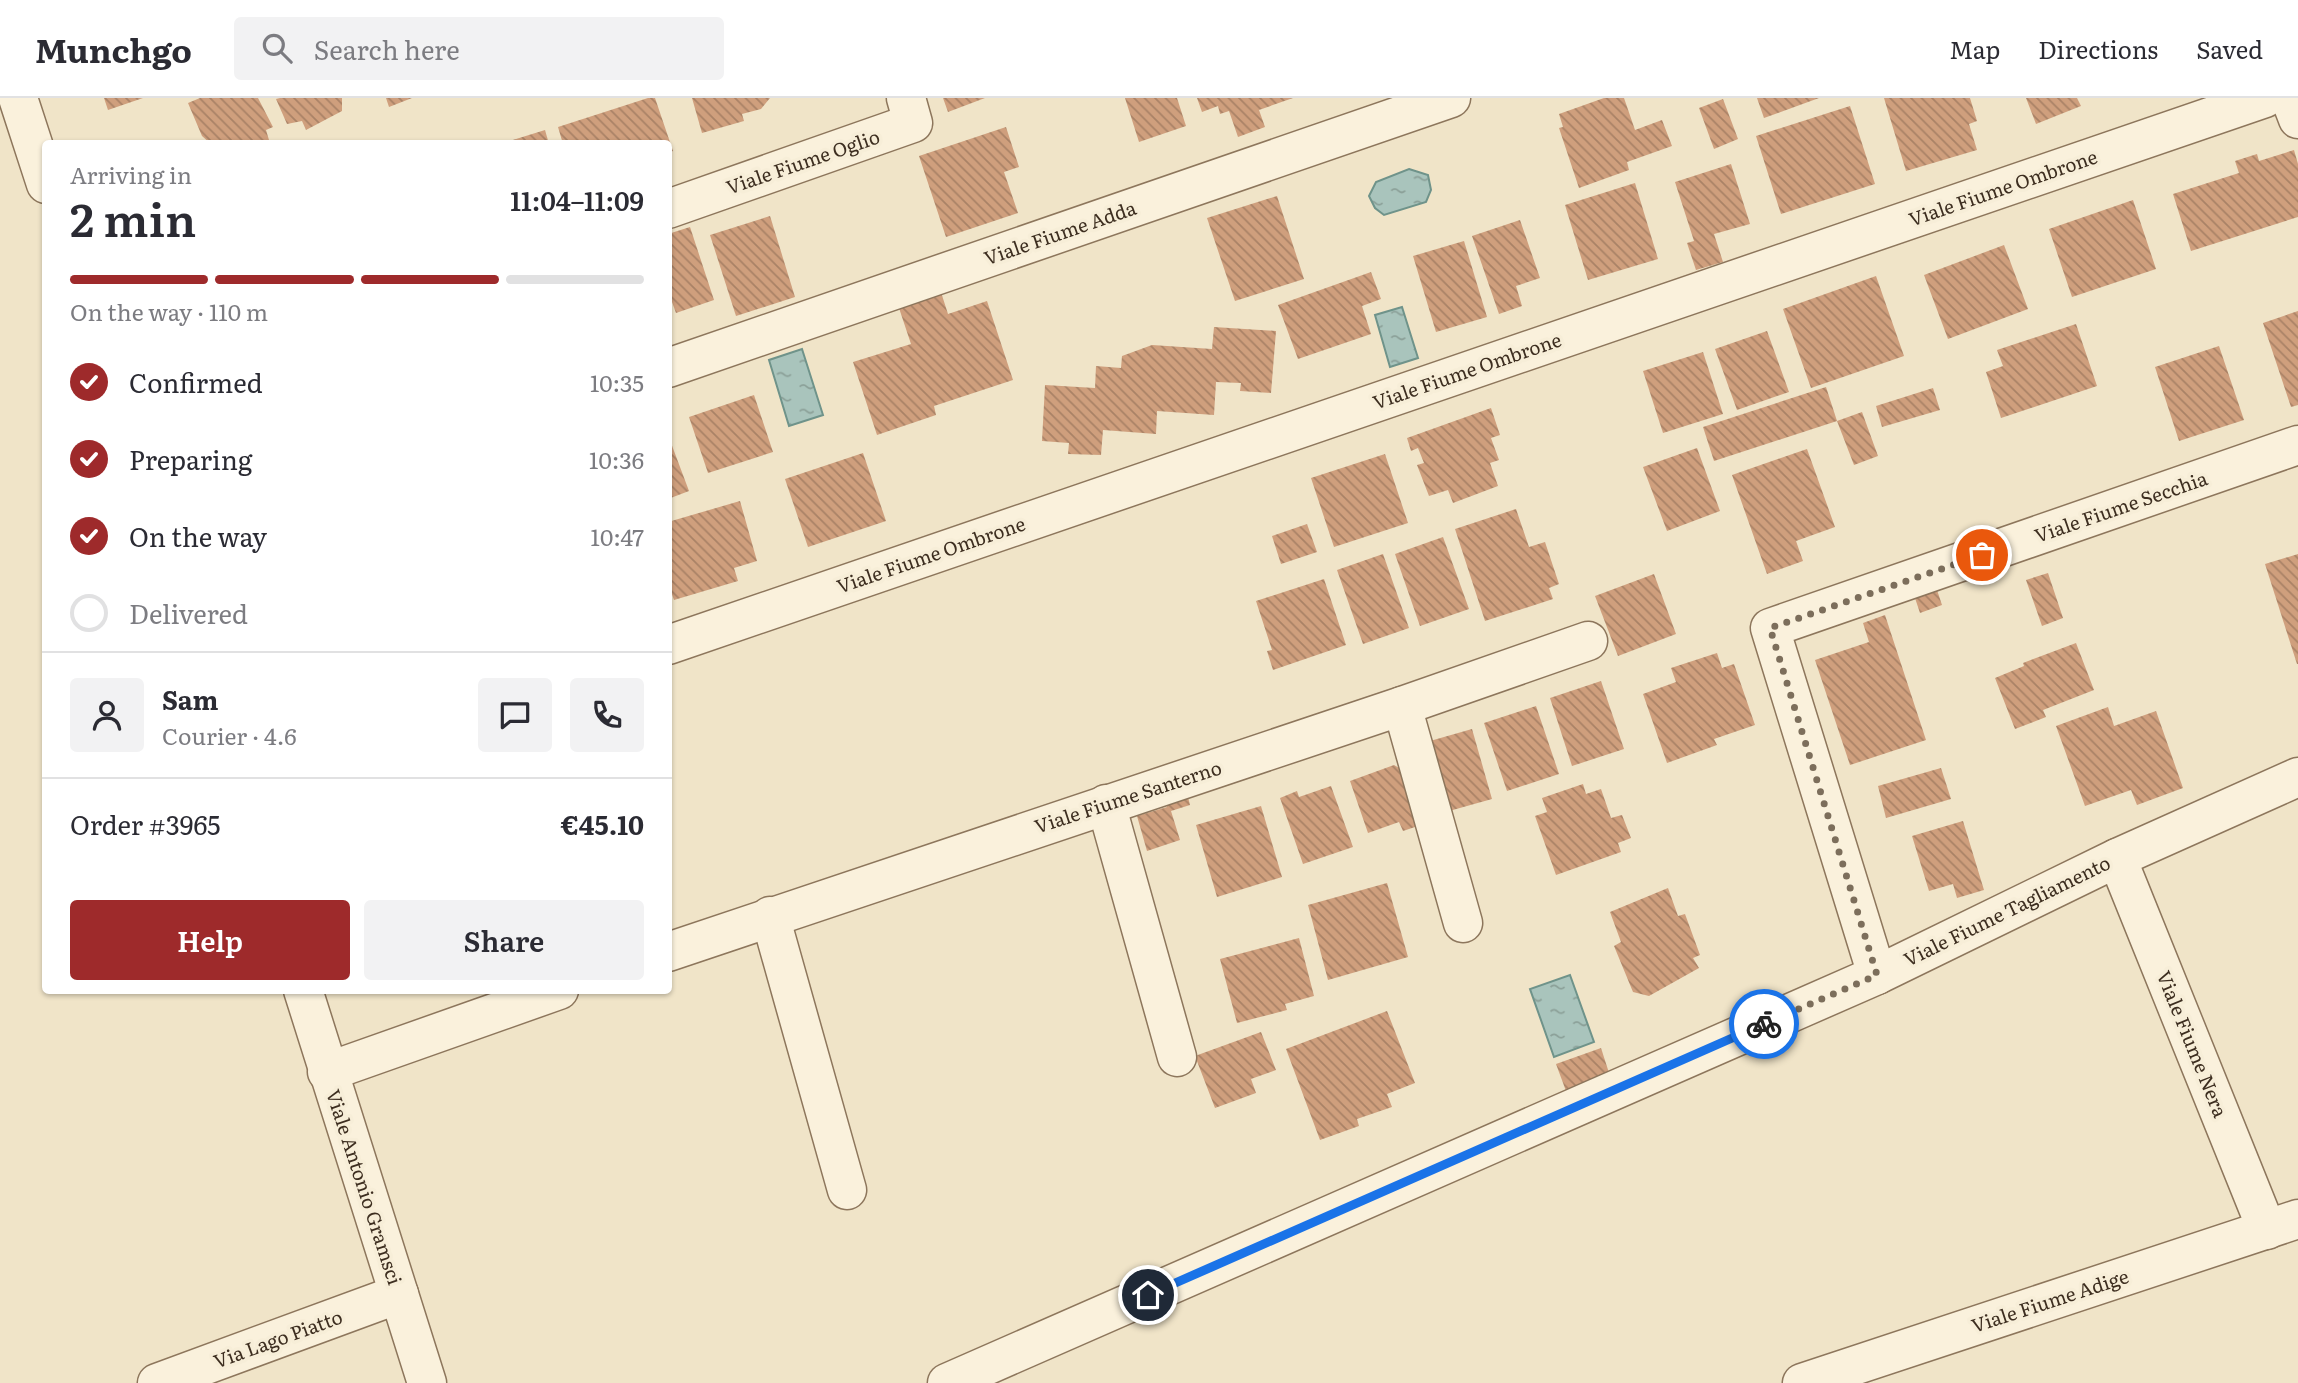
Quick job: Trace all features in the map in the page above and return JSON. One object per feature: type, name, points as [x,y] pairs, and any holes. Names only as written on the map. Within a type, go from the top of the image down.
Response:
[{"type":"street","points":[[18,98],[42,172]]},
{"type":"street","name":"Viale Fiume Oglio","points":[[672,208],[913,123],[906,98]]},
{"type":"street","name":"Viale Fiume Adda","points":[[672,367],[1451,98]]},
{"type":"street","name":"Viale Fiume Ombrone","points":[[672,644],[2265,98]]},
{"type":"street","points":[[2290,98],[2298,119]]},
{"type":"street","name":"Viale Fiume Secchia","points":[[1877,975],[1770,628],[2298,445]]},
{"type":"street","name":"Viale Fiume Santerno","points":[[672,951],[1588,641]]},
{"type":"street","points":[[1402,706],[1464,923]]},
{"type":"street","name":"Viale Fiume Tagliamento","points":[[947,1383],[1877,975],[2117,858],[2298,777]]},
{"type":"street","points":[[1106,804],[1177,1057]]},
{"type":"street","name":"Viale Fiume Nera","points":[[2117,858],[2282,1224]]},
{"type":"street","points":[[770,916],[847,1190]]},
{"type":"street","name":"Viale Antonio Gramsci","points":[[304,994],[427,1383]]},
{"type":"street","points":[[327,1072],[548,994]]},
{"type":"street","name":"Viale Fiume Adige","points":[[1802,1383],[2282,1224]]},
{"type":"street","name":"Via Lago Piatto","points":[[157,1383],[399,1294]]},
{"type":"water","points":[[1409,169],[1428,175],[1431,190],[1426,202],[1384,215],[1375,208],[1369,196],[1376,182]]},
{"type":"water","points":[[1402,307],[1418,358],[1390,367],[1375,315]]},
{"type":"water","points":[[802,349],[823,415],[789,426],[769,360]]},
{"type":"water","points":[[1570,975],[1594,1042],[1554,1057],[1530,989]]},
{"type":"building","points":[[104,98],[143,98],[108,110]]},
{"type":"building","points":[[200,98],[258,98],[273,127],[266,130],[269,140],[206,140],[202,136],[188,103]]},
{"type":"building","points":[[342,98],[342,111],[306,130],[302,121],[287,124],[276,99]]},
{"type":"building","points":[[386,98],[412,98],[389,107]]},
{"type":"building","points":[[655,98],[669,140],[562,140],[558,127]]},
{"type":"building","points":[[692,98],[770,98],[761,109],[742,114],[744,121],[702,133]]},
{"type":"building","points":[[943,98],[985,98],[948,112]]},
{"type":"building","points":[[1125,98],[1177,98],[1186,126],[1139,142]]},
{"type":"building","points":[[1197,98],[1293,98],[1259,110],[1265,127],[1238,137],[1229,111],[1220,114],[1218,106],[1202,112]]},
{"type":"building","points":[[1604,98],[1624,98],[1635,130],[1662,120],[1672,146],[1627,162],[1629,170],[1579,188],[1559,128],[1563,127],[1559,114]]},
{"type":"building","points":[[1757,98],[1819,98],[1764,118]]},
{"type":"building","points":[[1884,98],[1970,98],[1977,121],[1969,124],[1977,150],[1906,171]]},
{"type":"building","points":[[2026,98],[2077,98],[2081,106],[2036,124]]},
{"type":"building","points":[[1723,99],[1738,139],[1714,149],[1699,108]]},
{"type":"building","points":[[1850,106],[1875,184],[1781,214],[1756,136]]},
{"type":"building","points":[[1006,127],[1019,167],[1004,172],[1018,213],[946,237],[919,156]]},
{"type":"building","points":[[545,130],[548,140],[513,140]]},
{"type":"building","points":[[2294,150],[2298,164],[2298,217],[2191,251],[2173,194],[2239,173],[2235,161],[2257,154],[2259,161]]},
{"type":"building","points":[[1731,164],[1750,224],[1714,234],[1723,262],[1696,270],[1687,243],[1694,241],[1675,182]]},
{"type":"building","points":[[1635,183],[1658,259],[1588,280],[1565,205]]},
{"type":"building","points":[[1277,196],[1304,279],[1235,301],[1207,218]]},
{"type":"building","points":[[2133,200],[2156,269],[2072,297],[2049,229]]},
{"type":"building","points":[[770,216],[795,297],[736,316],[710,235]]},
{"type":"building","points":[[1520,220],[1540,278],[1516,286],[1522,306],[1499,314],[1472,236]]},
{"type":"building","points":[[690,227],[714,300],[676,313],[672,302],[672,233]]},
{"type":"building","points":[[1464,241],[1487,317],[1436,332],[1413,256]]},
{"type":"building","points":[[2004,245],[2028,309],[1948,339],[1924,275]]},
{"type":"building","points":[[1371,272],[1381,299],[1362,306],[1371,334],[1298,359],[1278,305]]},
{"type":"building","points":[[1876,276],[1904,356],[1811,388],[1783,309]]},
{"type":"building","points":[[939,286],[948,314],[987,301],[1013,380],[934,406],[936,415],[877,435],[853,362],[911,344],[896,299]]},
{"type":"building","points":[[2298,311],[2298,405],[2291,407],[2263,323]]},
{"type":"building","points":[[2076,324],[2097,386],[2001,418],[1986,372],[2003,366],[1997,350]]},
{"type":"building","points":[[1214,327],[1276,331],[1271,393],[1240,391],[1241,383],[1216,382],[1214,415],[1157,411],[1156,434],[1103,430],[1101,455],[1068,454],[1069,443],[1042,441],[1045,385],[1095,388],[1096,366],[1121,368],[1122,356],[1152,345],[1212,349]]},
{"type":"building","points":[[1767,331],[1789,392],[1737,410],[1715,349]]},
{"type":"building","points":[[2219,346],[2244,420],[2179,441],[2155,367]]},
{"type":"building","points":[[1703,352],[1723,414],[1663,433],[1643,371]]},
{"type":"building","points":[[1826,387],[1837,421],[1714,461],[1703,427]]},
{"type":"building","points":[[1933,388],[1940,410],[1882,427],[1876,406]]},
{"type":"building","points":[[754,395],[773,452],[708,473],[689,417]]},
{"type":"building","points":[[1491,408],[1500,435],[1491,438],[1499,460],[1490,463],[1498,486],[1453,503],[1448,490],[1429,496],[1417,465],[1424,463],[1418,448],[1411,451],[1407,438]]},
{"type":"building","points":[[1862,412],[1878,456],[1854,465],[1837,421]]},
{"type":"building","points":[[672,446],[689,491],[672,497]]},
{"type":"building","points":[[1697,448],[1720,511],[1667,531],[1643,467]]},
{"type":"building","points":[[1807,449],[1835,527],[1796,541],[1803,561],[1767,574],[1732,475]]},
{"type":"building","points":[[863,453],[886,521],[808,547],[785,479]]},
{"type":"building","points":[[1385,454],[1408,523],[1334,547],[1311,478]]},
{"type":"building","points":[[740,501],[757,561],[734,568],[738,581],[674,600],[672,521]]},
{"type":"building","points":[[1516,509],[1529,547],[1545,542],[1559,584],[1549,588],[1553,599],[1485,621],[1455,529]]},
{"type":"building","points":[[1307,524],[1317,552],[1281,564],[1272,536]]},
{"type":"building","points":[[1443,537],[1469,609],[1420,626],[1395,554]]},
{"type":"building","points":[[1383,554],[1409,628],[1363,644],[1337,570]]},
{"type":"building","points":[[2298,554],[2298,664],[2297,664],[2265,564]]},
{"type":"building","points":[[2048,573],[2063,618],[2042,626],[2026,580]]},
{"type":"building","points":[[1654,574],[1676,634],[1618,656],[1595,596]]},
{"type":"building","points":[[1324,579],[1346,645],[1273,670],[1267,651],[1272,650],[1256,601]]},
{"type":"building","points":[[1934,581],[1942,605],[1920,613],[1912,589]]},
{"type":"building","points":[[1885,615],[1926,740],[1850,765],[1815,660],[1869,642],[1863,623]]},
{"type":"building","points":[[2076,643],[2094,690],[2043,710],[2046,717],[2015,729],[1995,678],[2024,666],[2023,663]]},
{"type":"building","points":[[1717,653],[1722,668],[1734,664],[1755,725],[1714,739],[1717,745],[1667,763],[1643,694],[1676,682],[1671,668]]},
{"type":"building","points":[[1601,681],[1624,749],[1572,766],[1550,698]]},
{"type":"building","points":[[1536,706],[1559,774],[1507,791],[1484,723]]},
{"type":"building","points":[[2108,707],[2114,726],[2156,711],[2183,788],[2137,805],[2131,790],[2085,806],[2056,726]]},
{"type":"building","points":[[1472,729],[1492,799],[1442,813],[1423,743]]},
{"type":"building","points":[[1394,765],[1406,772],[1424,824],[1403,831],[1399,822],[1368,833],[1350,781]]},
{"type":"building","points":[[1941,768],[1951,799],[1886,818],[1878,786]]},
{"type":"building","points":[[1583,784],[1586,794],[1601,789],[1611,818],[1622,815],[1631,838],[1618,843],[1621,852],[1556,875],[1535,816],[1547,812],[1542,798]]},
{"type":"building","points":[[1331,786],[1353,847],[1303,864],[1280,798],[1297,791],[1299,797]]},
{"type":"building","points":[[1187,793],[1190,805],[1171,811],[1180,840],[1147,851],[1137,816],[1167,807],[1165,800]]},
{"type":"building","points":[[1261,806],[1282,877],[1217,897],[1196,825]]},
{"type":"building","points":[[1963,821],[1984,890],[1957,898],[1953,884],[1929,891],[1912,836]]},
{"type":"building","points":[[1387,883],[1408,957],[1328,980],[1308,905]]},
{"type":"building","points":[[1668,888],[1678,916],[1685,914],[1700,955],[1693,958],[1699,968],[1649,996],[1633,992],[1614,946],[1621,942],[1610,912]]},
{"type":"building","points":[[1299,938],[1314,996],[1285,1004],[1287,1010],[1237,1023],[1220,959]]},
{"type":"building","points":[[1387,1011],[1415,1083],[1387,1094],[1392,1107],[1357,1119],[1359,1126],[1320,1140],[1286,1049]]},
{"type":"building","points":[[1261,1032],[1276,1070],[1251,1079],[1256,1093],[1215,1108],[1195,1056]]},
{"type":"building","points":[[1601,1048],[1610,1076],[1566,1091],[1556,1064]]},
{"type":"way so far","points":[[1764,1024],[1877,975],[1770,628],[1982,555]]},
{"type":"route","points":[[1148,1295],[1764,1024]]}]
